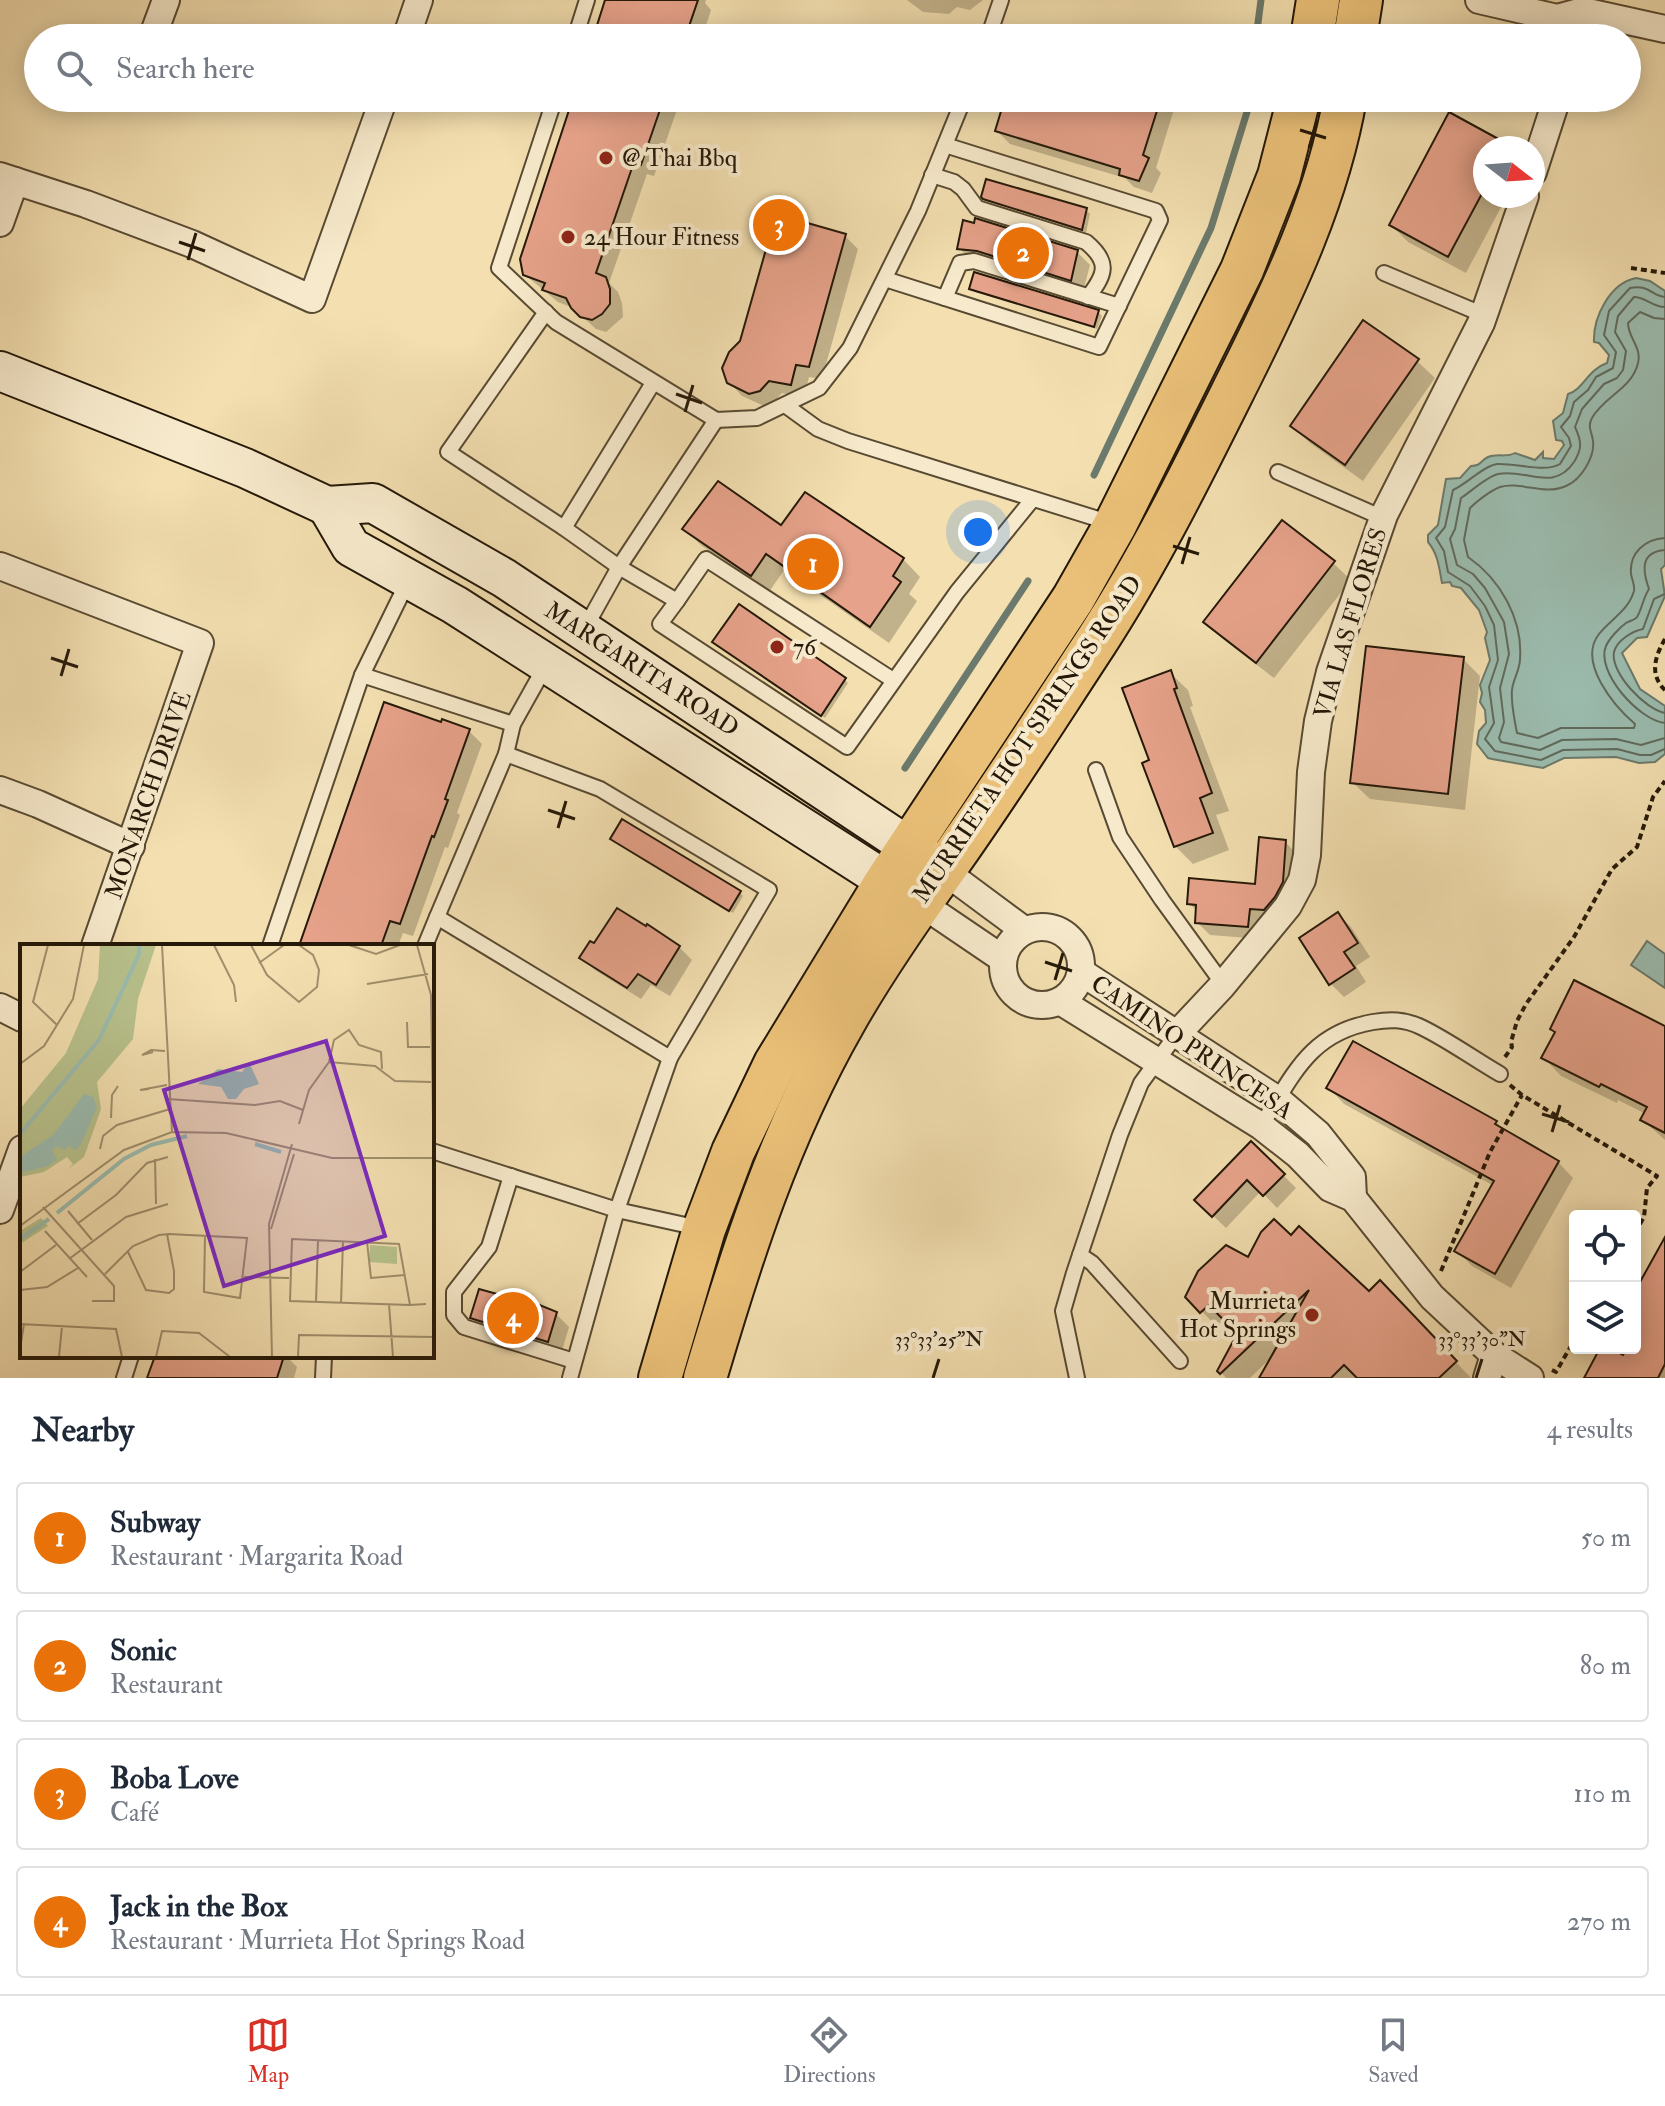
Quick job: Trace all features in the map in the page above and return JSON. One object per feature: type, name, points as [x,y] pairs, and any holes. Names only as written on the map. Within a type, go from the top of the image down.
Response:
[{"type":"main road","points":[[1314,24],[1318,0]]},
{"type":"main road","points":[[1357,24],[1361,0]]},
{"type":"main road","name":"MURRIETA HOT SPRINGS ROAD","points":[[705,1378],[771,1171],[808,1089],[916,885],[909,847],[1073,599],[1115,525],[1242,270],[1279,176],[1295,112]]},
{"type":"main road","name":"MURRIETA HOT SPRINGS ROAD","points":[[660,1378],[704,1229],[733,1152],[775,1064],[916,885],[1098,639],[1147,558],[1290,273],[1318,201],[1343,112]]},
{"type":"main road","name":"MARGARITA ROAD","points":[[0,371],[245,468],[327,506],[373,503],[504,578],[909,847]]},
{"type":"main road","name":"MARGARITA ROAD","points":[[327,506],[351,547],[455,605],[547,664],[916,885]]},
{"type":"main road","points":[[455,605],[486,600],[550,634],[584,630]]},
{"type":"street","points":[[157,24],[166,0]]},
{"type":"street","points":[[411,24],[419,0]]},
{"type":"street","points":[[1479,0],[1507,3],[1557,18],[1578,5],[1665,29]]},
{"type":"street","points":[[0,223],[7,179],[86,204],[192,244],[312,299],[379,112]]},
{"type":"street","points":[[1541,136],[1546,112]]},
{"type":"street","name":"VIA LAS FLORES","points":[[1176,1035],[1288,906],[1302,880],[1307,855],[1311,772],[1318,721],[1330,672],[1383,518],[1484,315],[1521,208]]},
{"type":"street","name":"MONARCH DRIVE","points":[[0,566],[200,643],[96,944]]},
{"type":"street","points":[[0,790],[131,846]]},
{"type":"street","points":[[916,885],[1024,930],[1007,947],[1003,959],[916,885]]},
{"type":"street","name":"CAMINO PRINCESA","points":[[1003,959],[1006,983],[1023,1001],[1035,1005],[1060,1001],[1070,994],[1081,972],[1081,960],[1070,938],[1048,927],[1036,926],[1024,930]]},
{"type":"street","name":"CAMINO PRINCESA","points":[[1081,972],[1278,1100],[1318,1134],[1352,1177],[1353,1198]]},
{"type":"street","name":"CAMINO PRINCESA","points":[[1060,1001],[1261,1126],[1298,1155],[1330,1188],[1353,1198],[1491,1367]]},
{"type":"street","points":[[0,1007],[20,1017]]},
{"type":"street","points":[[0,1210],[20,1155]]},
{"type":"street","points":[[1491,1367],[1536,1370]]},
{"type":"lane","points":[[579,24],[587,0]]},
{"type":"lane","points":[[993,24],[1001,0]]},
{"type":"lane","points":[[550,112],[499,268],[546,312],[594,347],[716,420],[757,418],[819,388],[850,348],[885,279],[958,112]]},
{"type":"lane","points":[[885,279],[1099,347],[1160,220],[1156,211],[945,145]]},
{"type":"lane","points":[[932,175],[954,182],[977,208],[1086,242],[1099,253],[1104,266],[1100,281],[1088,297]]},
{"type":"lane","points":[[945,298],[960,263],[974,261],[1119,306]]},
{"type":"lane","points":[[1384,273],[1484,315]]},
{"type":"lane","points":[[546,312],[448,452],[619,567],[677,601]]},
{"type":"lane","points":[[564,528],[653,383]]},
{"type":"lane","points":[[785,405],[818,429],[1115,525]]},
{"type":"lane","points":[[584,630],[619,567],[716,420]]},
{"type":"lane","points":[[1278,472],[1383,518]]},
{"type":"lane","points":[[893,680],[706,559],[660,624],[847,747],[957,592],[1032,500]]},
{"type":"lane","points":[[271,944],[362,675],[409,579]]},
{"type":"lane","points":[[426,944],[506,754],[513,724],[547,664]]},
{"type":"lane","points":[[362,675],[513,724]]},
{"type":"lane","points":[[506,754],[600,789],[769,890],[670,1058],[617,1210],[570,1378]]},
{"type":"lane","points":[[1096,770],[1120,837],[1223,984]]},
{"type":"lane","points":[[437,917],[670,1058]]},
{"type":"lane","points":[[1261,1126],[1300,1066],[1321,1042],[1350,1026],[1394,1019],[1419,1026],[1500,1074]]},
{"type":"lane","points":[[1077,1378],[1063,1311],[1120,1135],[1141,1083],[1176,1035]]},
{"type":"lane","points":[[434,1152],[617,1210],[704,1229]]},
{"type":"lane","points":[[511,1176],[489,1247],[454,1292],[454,1315],[464,1327],[574,1361]]},
{"type":"lane","points":[[1080,1255],[1092,1263],[1180,1361]]},
{"type":"lane","points":[[124,1378],[130,1358]]},
{"type":"lane","points":[[323,1378],[324,1358]]},
{"type":"path","points":[[1631,268],[1665,273]]},
{"type":"path","points":[[1665,639],[1654,665],[1655,675],[1665,690]]},
{"type":"path","points":[[1641,1222],[1647,1188],[1657,1176],[1522,1095],[1500,1074],[1504,1059],[1512,1047],[1521,1012],[1574,937],[1612,869],[1637,847],[1653,797],[1665,781]]},
{"type":"path","points":[[1441,1276],[1442,1266],[1490,1152],[1522,1095]]},
{"type":"path","points":[[1536,1370],[1556,1372],[1569,1349]]},
{"type":"water","points":[[1636,278],[1650,281],[1665,291],[1665,565],[1661,569],[1665,596],[1647,637],[1637,638],[1622,653],[1640,689],[1665,706],[1665,754],[1655,762],[1639,763],[1616,757],[1564,758],[1543,768],[1488,758],[1477,744],[1479,731],[1486,723],[1485,710],[1480,702],[1480,685],[1490,660],[1485,638],[1487,632],[1479,610],[1461,588],[1452,586],[1450,582],[1442,583],[1428,535],[1438,525],[1446,479],[1460,478],[1471,466],[1492,456],[1515,453],[1535,460],[1543,452],[1543,458],[1554,459],[1564,445],[1556,440],[1553,421],[1563,413],[1568,394],[1607,363],[1609,355],[1599,343],[1594,342],[1600,312],[1618,287]]},
{"type":"water","points":[[1647,941],[1665,954],[1665,988],[1631,965]]},
{"type":"building","points":[[605,0],[698,0],[690,24],[597,24]]},
{"type":"building","points":[[568,112],[659,112],[641,165],[634,162],[596,273],[606,277],[610,289],[610,304],[602,314],[592,320],[580,317],[566,298],[542,290],[545,283],[523,275],[520,259]]},
{"type":"building","points":[[1001,112],[1157,112],[1143,155],[1149,158],[1139,181],[1119,175],[1120,169],[995,131]]},
{"type":"building","points":[[1449,112],[1493,136],[1473,136],[1474,208],[1448,257],[1389,225]]},
{"type":"building","points":[[986,179],[1087,208],[1082,230],[983,199]]},
{"type":"building","points":[[776,214],[846,234],[809,367],[796,365],[791,385],[769,381],[760,391],[749,394],[727,383],[722,368],[729,352],[740,341]]},
{"type":"building","points":[[975,218],[1078,250],[1071,281],[977,251],[957,249],[963,220],[974,223]]},
{"type":"building","points":[[974,272],[1099,310],[1094,327],[969,289]]},
{"type":"building","points":[[1363,320],[1419,359],[1345,465],[1290,426]]},
{"type":"building","points":[[718,481],[781,525],[805,492],[904,558],[893,576],[901,582],[870,627],[766,554],[751,576],[682,529]]},
{"type":"building","points":[[1282,520],[1335,561],[1256,663],[1203,622]]},
{"type":"building","points":[[739,604],[846,678],[821,716],[712,642]]},
{"type":"building","points":[[1366,646],[1464,657],[1448,794],[1350,783]]},
{"type":"building","points":[[1171,670],[1177,688],[1174,689],[1212,793],[1200,798],[1213,833],[1174,847],[1142,763],[1149,760],[1122,688]]},
{"type":"building","points":[[384,702],[470,729],[445,799],[448,800],[400,924],[390,921],[382,944],[300,944]]},
{"type":"building","points":[[622,819],[741,891],[729,911],[610,839]]},
{"type":"building","points":[[1259,837],[1286,840],[1283,882],[1275,897],[1264,910],[1250,909],[1248,927],[1195,923],[1196,905],[1187,904],[1189,878],[1255,884]]},
{"type":"building","points":[[617,908],[680,946],[656,985],[638,974],[627,988],[579,958],[590,941],[594,943]]},
{"type":"building","points":[[1338,912],[1358,943],[1344,952],[1355,968],[1329,985],[1299,938]]},
{"type":"building","points":[[1574,980],[1665,1026],[1665,1133],[1640,1120],[1647,1107],[1541,1058],[1555,1032],[1550,1029]]},
{"type":"building","points":[[1353,1041],[1497,1121],[1495,1124],[1559,1161],[1495,1274],[1454,1251],[1494,1181],[1326,1088]]},
{"type":"building","points":[[1251,1141],[1285,1174],[1263,1196],[1247,1180],[1212,1217],[1194,1200]]},
{"type":"building","points":[[1274,1219],[1291,1235],[1299,1226],[1369,1291],[1380,1280],[1457,1361],[1439,1378],[1357,1378],[1344,1365],[1331,1378],[1259,1378],[1309,1290],[1220,1374],[1217,1371],[1237,1334],[1209,1305],[1200,1313],[1185,1297],[1198,1271],[1226,1245],[1248,1257],[1261,1232]]},
{"type":"building","points":[[1665,1237],[1665,1364],[1658,1378],[1584,1378],[1597,1354],[1641,1354],[1641,1280]]},
{"type":"building","points":[[479,1289],[519,1300],[520,1297],[557,1312],[548,1342],[470,1318]]},
{"type":"building","points":[[154,1358],[283,1358],[277,1378],[147,1378]]},
{"type":"waterway","points":[[1258,24],[1261,0]]},
{"type":"waterway","points":[[1094,475],[1211,228],[1247,112]]},
{"type":"waterway","points":[[905,768],[1028,581]]},
{"type":"place","name":"@ Thai Bbq","points":[[606,158]]},
{"type":"place","name":"Boba Love","points":[[779,225]]},
{"type":"place","name":"24 Hour Fitness","points":[[568,237]]},
{"type":"place","name":"Sonic","points":[[1023,253]]},
{"type":"place","name":"Subway","points":[[813,564]]},
{"type":"place","name":"76","points":[[777,647]]},
{"type":"place","name":"Murrieta Hot Springs","points":[[1312,1315]]},
{"type":"place","name":"Jack in the Box","points":[[513,1318]]}]
